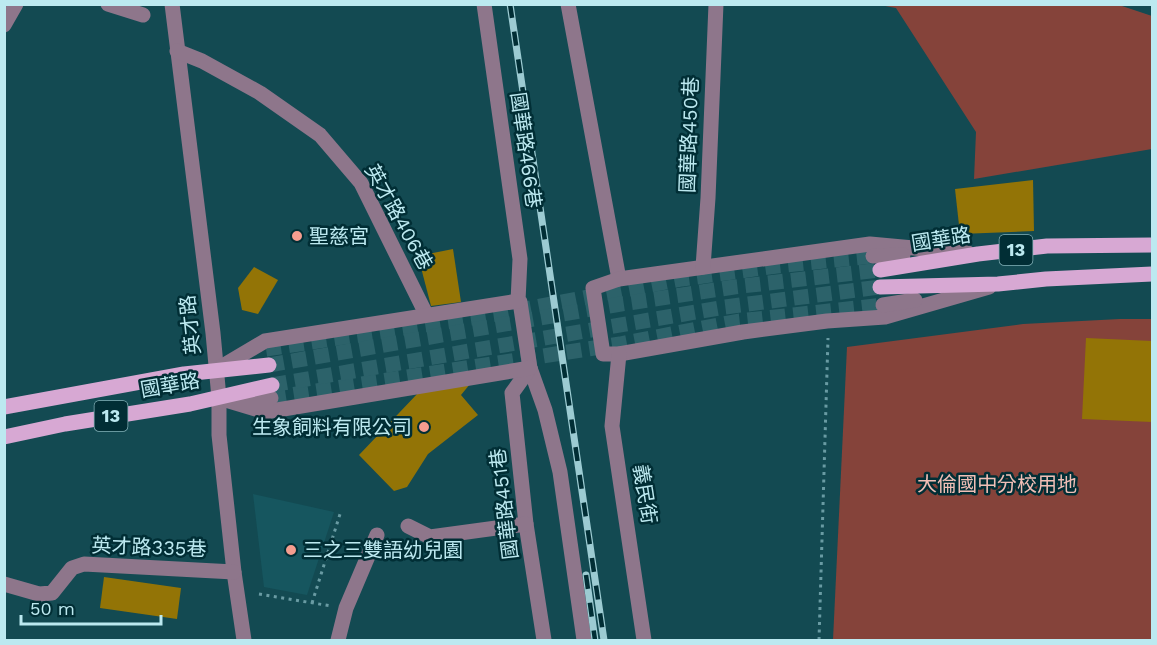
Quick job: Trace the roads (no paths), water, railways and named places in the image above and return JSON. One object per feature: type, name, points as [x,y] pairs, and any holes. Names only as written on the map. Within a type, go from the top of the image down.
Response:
[{"type":"main road","name":"國華路","points":[[880,270],[978,254],[1047,246],[1152,245]]},
{"type":"main road","name":"13","points":[[880,287],[998,284],[1046,279],[1152,274]]},
{"type":"main road","name":"國華路","points":[[4,407],[184,374],[269,365]]},
{"type":"main road","name":"國華路","points":[[4,437],[65,423],[219,398],[271,392]]},
{"type":"street","points":[[4,24],[16,4]]},
{"type":"street","points":[[108,4],[143,15]]},
{"type":"street","name":"英才路","points":[[172,4],[213,333],[219,398],[219,435],[244,640]]},
{"type":"street","name":"國華路466巷","points":[[484,4],[520,259],[518,302],[520,302],[530,368],[545,410],[560,472],[584,640]]},
{"type":"street","points":[[568,4],[619,279]]},
{"type":"street","name":"國華路450巷","points":[[703,267],[716,4]]},
{"type":"street","name":"英才路406巷","points":[[177,51],[260,93],[320,135],[361,183],[426,314]]},
{"type":"street","points":[[978,254],[870,244],[619,279],[593,288],[603,354],[619,354],[743,332],[827,321],[885,317],[998,284]]},
{"type":"street","points":[[873,256],[978,254]]},
{"type":"street","points":[[883,305],[998,284]]},
{"type":"street","points":[[216,370],[265,341],[426,314],[518,302]]},
{"type":"street","points":[[216,370],[266,349]]},
{"type":"street","name":"義民街","points":[[619,354],[612,426],[645,640]]},
{"type":"street","points":[[219,398],[266,412],[530,368]]},
{"type":"street","name":"國華路451巷","points":[[530,368],[512,393],[526,524],[543,640]]},
{"type":"street","points":[[408,526],[430,537],[526,524]]},
{"type":"street","points":[[338,640],[346,608],[376,535]]},
{"type":"street","name":"英才路335巷","points":[[4,584],[39,594],[52,593],[72,568],[84,564],[234,572]]},
{"type":"tunnel","points":[[266,349],[504,313],[682,279],[873,256]]},
{"type":"tunnel","points":[[269,365],[615,305],[734,287],[880,270]]},
{"type":"tunnel","points":[[272,385],[725,307],[880,287]]},
{"type":"tunnel","points":[[271,398],[620,344],[739,321],[883,305]]},
{"type":"railway","points":[[510,4],[604,640]]},
{"type":"railway","points":[[586,575],[595,640]]},
{"type":"place","name":"聖慈宮","points":[[297,236]]},
{"type":"place","name":"生象飼料有限公司","points":[[424,427]]},
{"type":"place","name":"三之三雙語幼兒園","points":[[291,550]]},
{"type":"park label","name":"大倫國中分校用地","points":[[997,484]]}]
